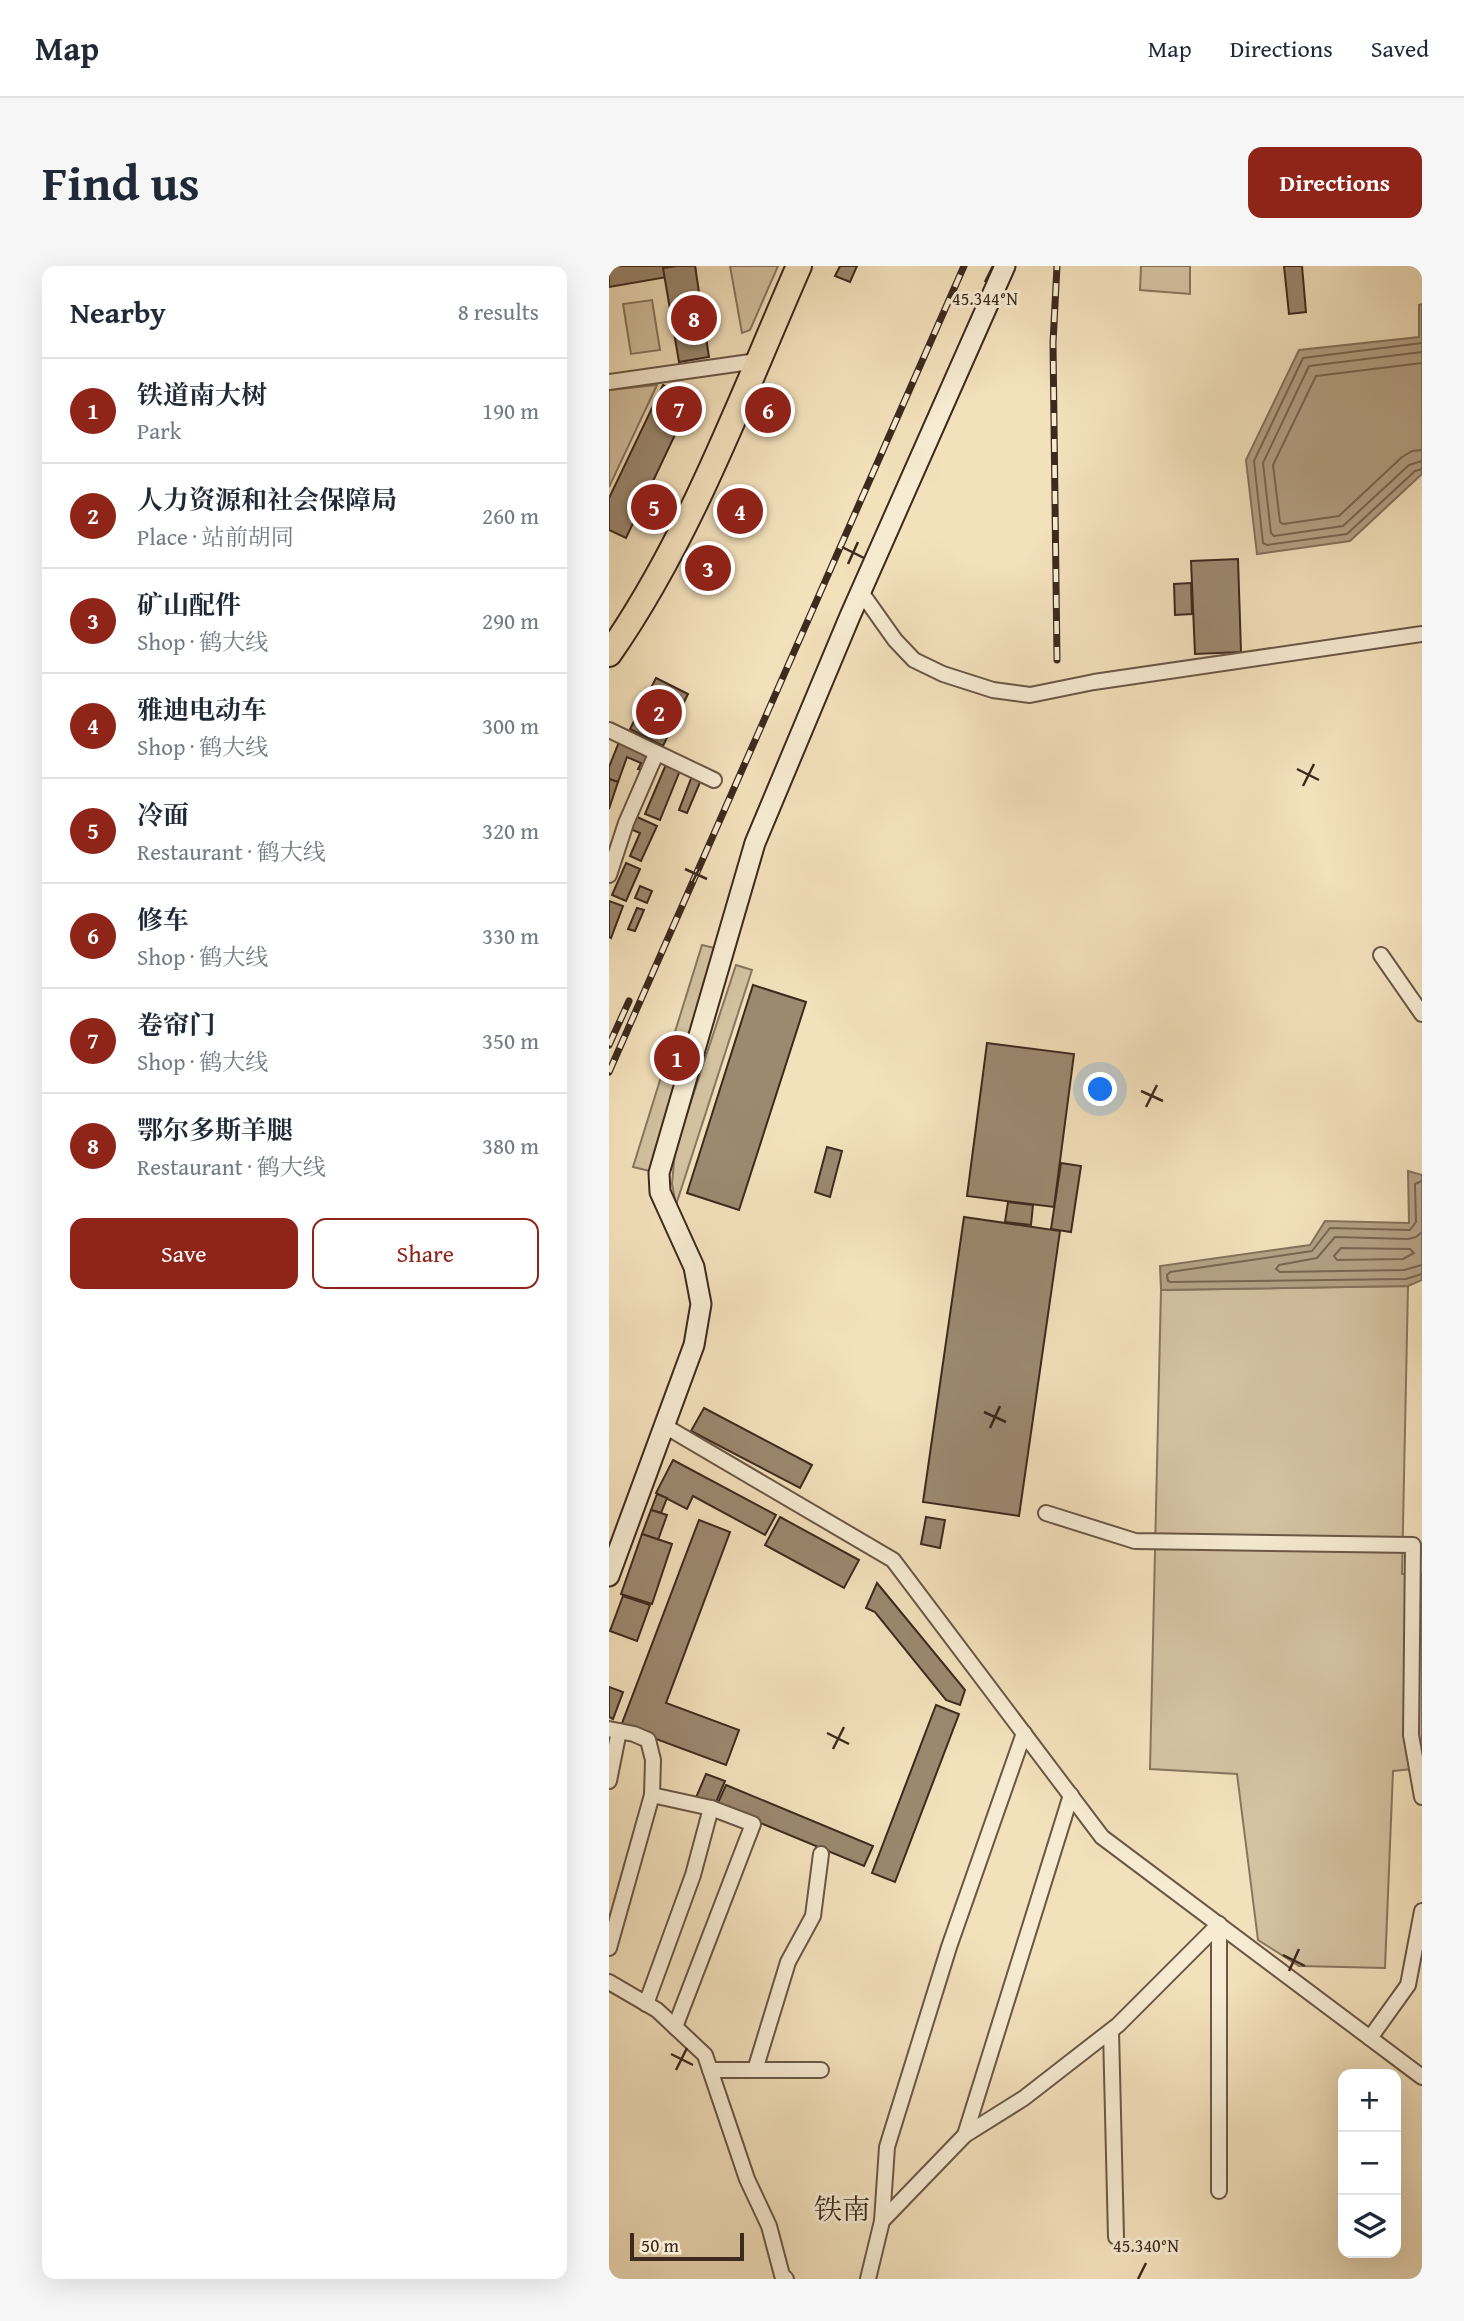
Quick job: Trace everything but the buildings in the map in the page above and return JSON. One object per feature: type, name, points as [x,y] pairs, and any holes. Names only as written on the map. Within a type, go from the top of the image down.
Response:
[{"type":"highway","points":[[609,654],[635,616],[683,529],[799,266]]},
{"type":"street","points":[[609,1576],[694,1345],[701,1304],[694,1267],[660,1192],[659,1173],[755,843],[861,592],[1005,266]]},
{"type":"street","points":[[609,382],[757,361]]},
{"type":"street","points":[[861,592],[895,640],[914,660],[943,674],[993,690],[1030,695],[1094,682],[1422,634]]},
{"type":"street","points":[[609,730],[714,780]]},
{"type":"street","points":[[609,875],[626,824],[656,754]]},
{"type":"street","points":[[1381,955],[1422,1014]]},
{"type":"street","points":[[663,1425],[893,1560],[1102,1837],[1422,2077]]},
{"type":"street","points":[[1046,1513],[1135,1541],[1413,1545],[1411,1735],[1422,1797]]},
{"type":"street","points":[[609,1781],[614,1730],[648,1740],[653,1760],[652,1795],[609,1948]]},
{"type":"street","points":[[868,2279],[882,2221],[887,2147],[949,1947],[1024,1733]]},
{"type":"street","points":[[652,1795],[711,1808],[753,1824],[675,2027]]},
{"type":"street","points":[[965,2135],[1071,1795]]},
{"type":"street","points":[[646,2004],[692,1875],[711,1808]]},
{"type":"street","points":[[755,2070],[788,1962],[813,1916],[821,1854]]},
{"type":"street","points":[[1370,2038],[1408,1985],[1422,1911]]},
{"type":"street","points":[[882,2221],[965,2135],[1024,2098],[1111,2031],[1219,1924]]},
{"type":"street","points":[[1219,1924],[1219,2191]]},
{"type":"street","points":[[609,1982],[657,2010],[705,2055],[747,2179],[769,2226],[782,2275],[786,2279]]},
{"type":"street","points":[[1111,2031],[1116,2236]]},
{"type":"street","points":[[710,2070],[821,2070]]},
{"type":"shaded area","points":[[730,266],[778,266],[750,330],[742,333]]},
{"type":"shaded area","points":[[1141,266],[1190,266],[1190,294],[1140,290]]},
{"type":"shaded area","points":[[652,300],[660,350],[631,354],[623,304]]},
{"type":"shaded area","points":[[657,385],[609,487],[609,390]]},
{"type":"shaded area","points":[[702,945],[719,949],[654,1172],[633,1167]]},
{"type":"shaded area","points":[[736,965],[752,970],[676,1205],[672,1184],[675,1150]]},
{"type":"shaded area","points":[[1408,1286],[1402,1574],[1422,1574],[1422,1768],[1393,1771],[1385,1968],[1299,1966],[1258,1940],[1237,1774],[1150,1769],[1161,1290]]},
{"type":"water","points":[[1422,304],[1422,474],[1350,541],[1257,554],[1246,460],[1299,350],[1419,337],[1419,305]]},
{"type":"water","points":[[1408,1171],[1422,1175],[1422,1280],[1408,1286],[1161,1290],[1160,1266],[1310,1245],[1325,1221],[1409,1223]]},
{"type":"railway","points":[[609,1072],[964,266]]},
{"type":"railway","points":[[1057,266],[1053,343],[1057,660]]},
{"type":"railway","points":[[609,1045],[629,1001]]},
{"type":"place","name":"鄂尔多斯羊腿","points":[[694,318]]},
{"type":"place","name":"卷帘门","points":[[679,409]]},
{"type":"place","name":"修车","points":[[768,410]]},
{"type":"place","name":"冷面","points":[[654,507]]},
{"type":"place","name":"雅迪电动车","points":[[740,511]]},
{"type":"place","name":"矿山配件","points":[[708,568]]},
{"type":"place","name":"人力资源和社会保障局","points":[[659,712]]},
{"type":"place","name":"铁道南大树","points":[[677,1058]]},
{"type":"district","name":"铁南","points":[[842,2209]]}]
